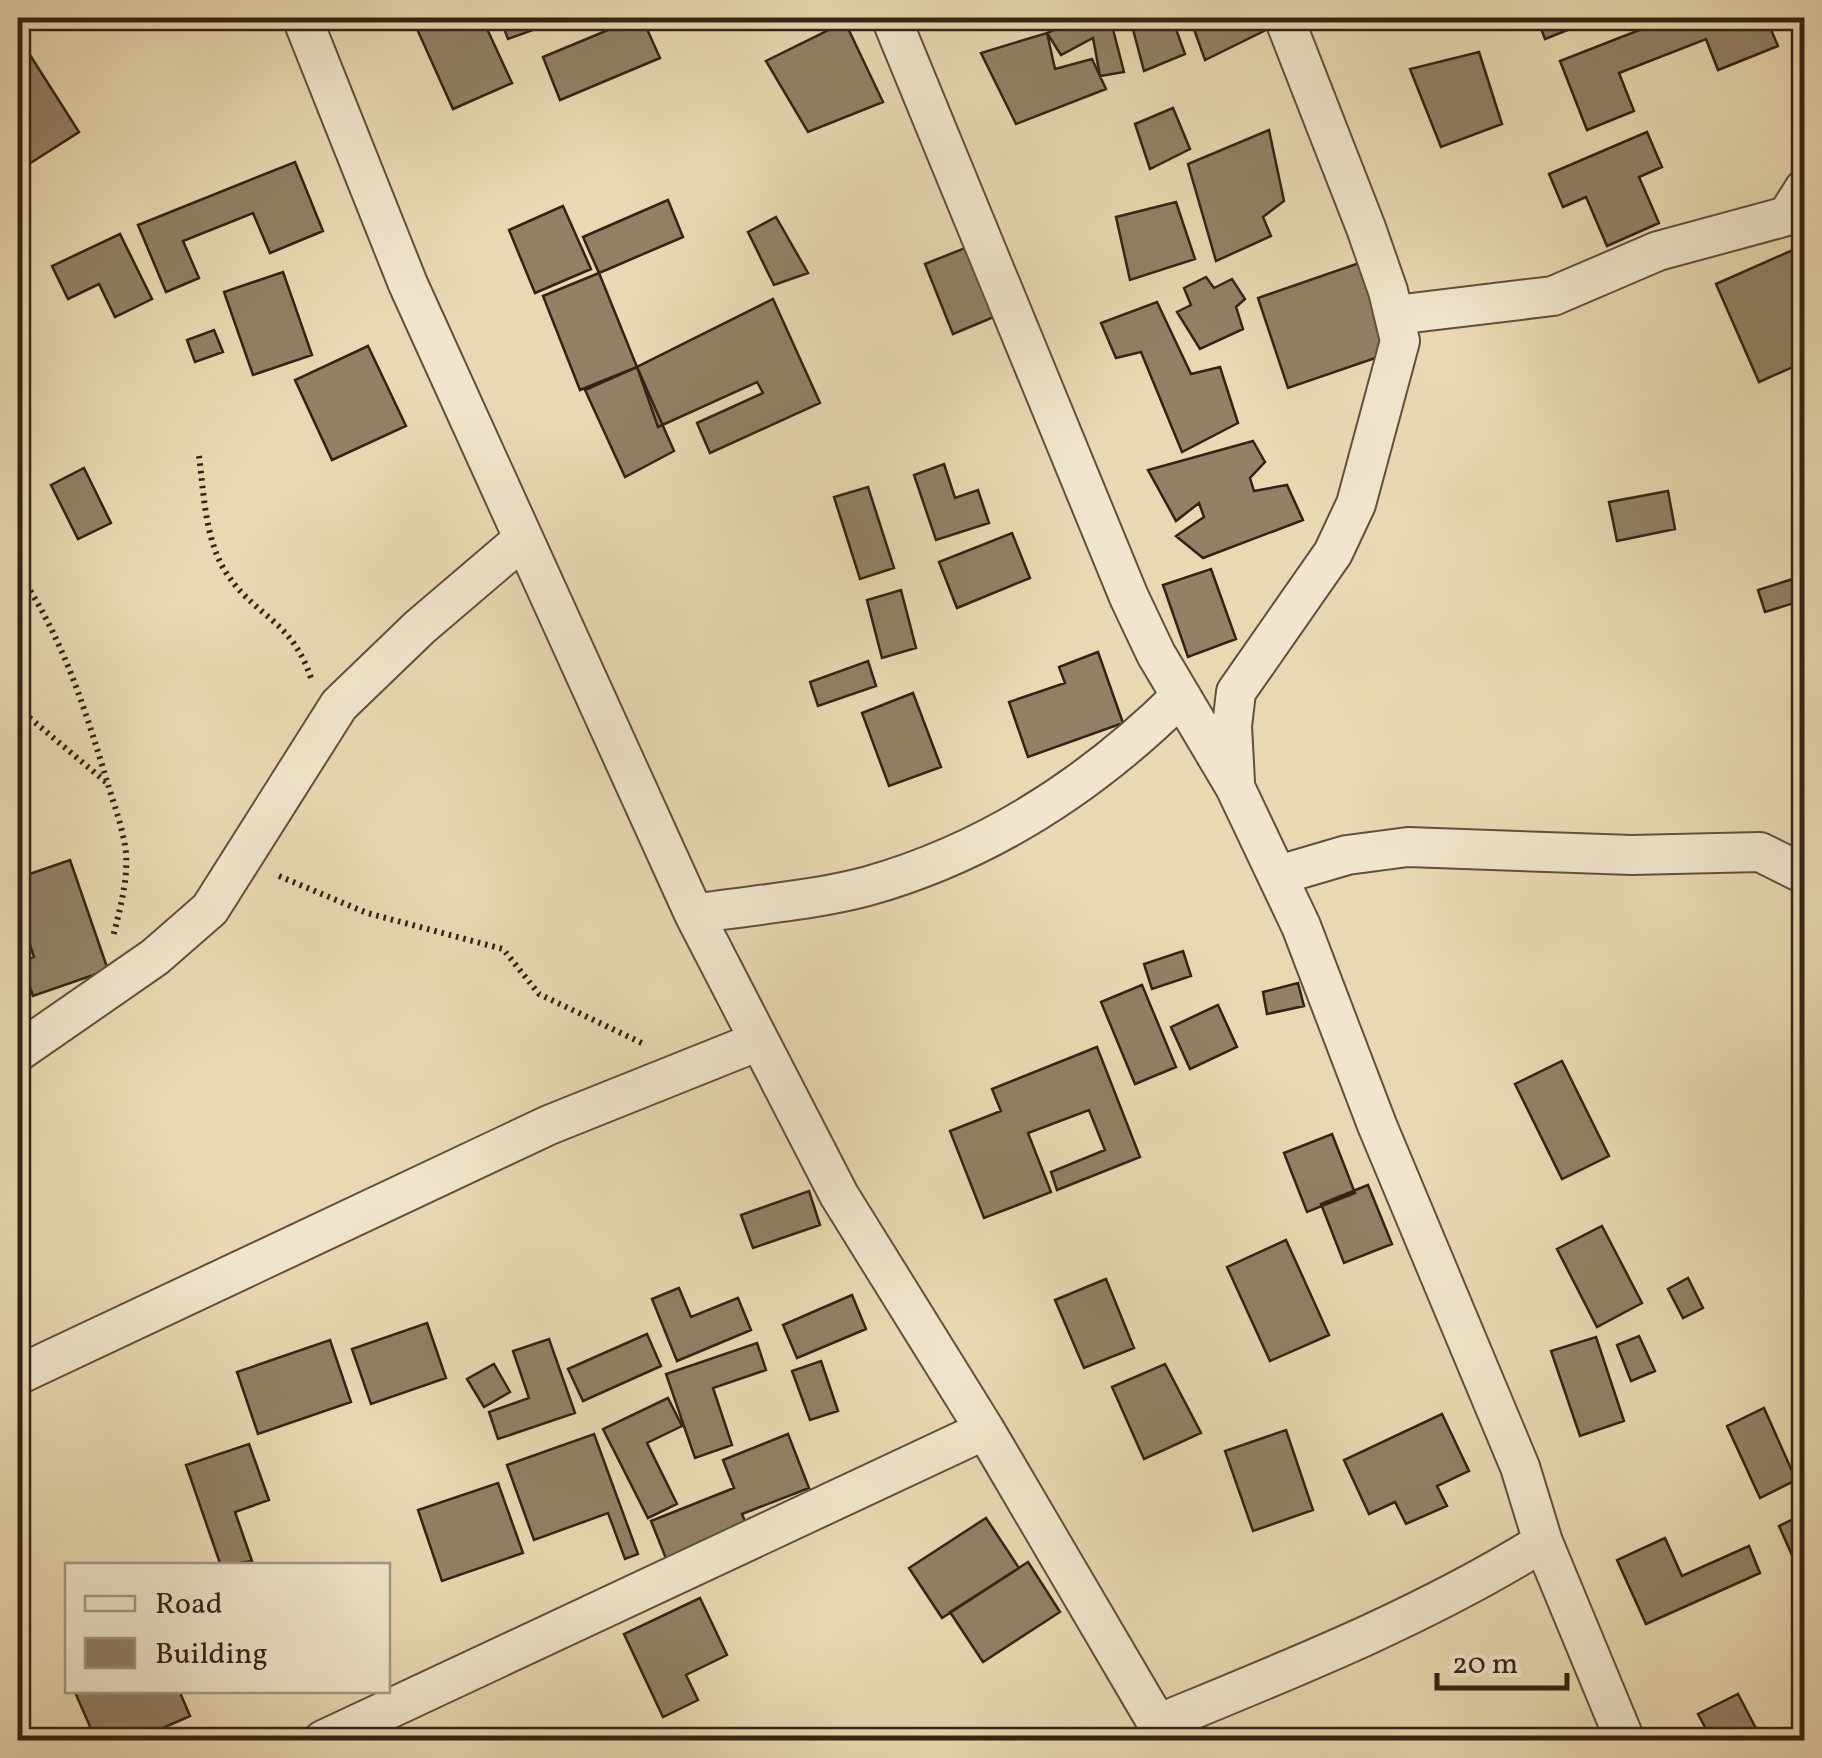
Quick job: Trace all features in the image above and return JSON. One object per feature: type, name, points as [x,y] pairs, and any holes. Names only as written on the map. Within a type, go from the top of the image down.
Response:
[{"type":"street","points":[[302,18],[408,284],[694,914],[839,1195],[985,1430],[1163,1732],[1483,1580],[1544,1542]]},
{"type":"street","points":[[891,18],[1129,597],[1180,697],[1235,786],[1278,875],[1520,1467],[1544,1542],[1624,1740]]},
{"type":"street","points":[[1235,786],[1232,726],[1236,692],[1333,553],[1356,504],[1398,355],[1395,315],[1284,18]]},
{"type":"street","points":[[1395,315],[1553,296],[1658,251],[1787,216],[1804,190]]},
{"type":"street","points":[[18,1052],[155,958],[210,909],[328,724],[358,684],[522,540]]},
{"type":"street","points":[[694,914],[865,886],[956,856],[1080,783],[1139,737],[1180,697]]},
{"type":"street","points":[[1278,875],[1347,854],[1408,847],[1632,856],[1760,852],[1804,874]]},
{"type":"street","points":[[18,1375],[548,1125],[759,1041]]},
{"type":"street","points":[[323,1740],[985,1430]]},
{"type":"path","points":[[199,456],[216,550],[229,577],[273,616],[302,651],[328,724]]},
{"type":"path","points":[[18,572],[38,600],[80,691],[126,854],[124,897],[112,941]]},
{"type":"path","points":[[18,708],[108,784]]},
{"type":"path","points":[[242,861],[367,913],[504,950],[540,994],[692,1068]]},
{"type":"building","points":[[443,18],[482,18],[512,83],[453,109],[417,29]]},
{"type":"building","points":[[500,18],[566,18],[508,39]]},
{"type":"building","points":[[642,18],[660,58],[560,100],[543,57]]},
{"type":"building","points":[[1081,18],[1110,18],[1124,72],[1100,76],[1093,38],[1061,55],[1047,33]]},
{"type":"building","points":[[1130,18],[1172,18],[1185,54],[1144,71]]},
{"type":"building","points":[[1190,18],[1258,18],[1264,31],[1205,60]]},
{"type":"building","points":[[1537,18],[1583,18],[1585,23],[1545,39]]},
{"type":"building","points":[[1670,18],[1766,18],[1778,46],[1718,70],[1706,39],[1619,73],[1634,111],[1587,130],[1560,61]]},
{"type":"building","points":[[845,22],[883,102],[808,132],[766,61]]},
{"type":"building","points":[[1047,33],[1055,69],[1092,59],[1106,89],[1016,124],[981,53]]},
{"type":"building","points":[[1479,52],[1502,124],[1441,147],[1410,69]]},
{"type":"building","points":[[30,55],[79,132],[18,171],[18,63]]},
{"type":"building","points":[[1173,108],[1190,149],[1150,169],[1135,124]]},
{"type":"building","points":[[1269,130],[1284,201],[1263,217],[1271,236],[1216,261],[1188,164]]},
{"type":"building","points":[[1647,132],[1662,167],[1639,177],[1659,223],[1607,246],[1586,197],[1563,207],[1549,174]]},
{"type":"building","points":[[295,162],[323,231],[270,253],[253,213],[183,241],[199,278],[166,292],[138,225]]},
{"type":"building","points":[[668,200],[683,237],[599,273],[583,237]]},
{"type":"building","points":[[1176,202],[1195,259],[1130,280],[1116,217]]},
{"type":"building","points":[[563,206],[591,269],[535,293],[509,230]]},
{"type":"building","points":[[776,217],[808,273],[774,285],[748,232]]},
{"type":"building","points":[[120,234],[152,299],[115,317],[99,284],[68,299],[52,266]]},
{"type":"building","points":[[980,242],[1008,311],[953,334],[925,264]]},
{"type":"building","points":[[1802,246],[1804,362],[1759,382],[1716,284]]},
{"type":"building","points":[[1359,263],[1390,353],[1288,388],[1258,298]]},
{"type":"building","points":[[283,272],[312,355],[253,375],[224,292]]},
{"type":"building","points":[[599,273],[637,367],[580,390],[543,296]]},
{"type":"building","points":[[1206,277],[1214,288],[1232,279],[1245,299],[1236,307],[1243,329],[1200,349],[1177,312],[1191,305],[1184,288]]},
{"type":"building","points":[[773,299],[820,403],[710,453],[697,423],[763,393],[757,382],[658,427],[637,367]]},
{"type":"building","points":[[1157,302],[1191,374],[1220,367],[1238,423],[1182,452],[1141,352],[1116,358],[1101,323]]},
{"type":"building","points":[[214,330],[223,352],[195,362],[187,340]]},
{"type":"building","points":[[368,346],[406,426],[332,460],[295,380]]},
{"type":"building","points":[[637,367],[674,451],[625,477],[585,390]]},
{"type":"building","points":[[1253,441],[1265,462],[1250,478],[1254,491],[1287,485],[1303,520],[1203,558],[1176,536],[1204,517],[1199,503],[1176,521],[1148,470]]},
{"type":"building","points":[[944,464],[955,498],[978,490],[989,523],[936,540],[914,475]]},
{"type":"building","points":[[84,468],[111,523],[78,539],[51,485]]},
{"type":"building","points":[[868,487],[894,568],[860,579],[834,497]]},
{"type":"building","points":[[1668,491],[1675,529],[1617,541],[1609,502]]},
{"type":"building","points":[[1012,533],[1030,578],[957,608],[939,562]]},
{"type":"building","points":[[1211,569],[1236,639],[1188,657],[1163,585]]},
{"type":"building","points":[[1799,577],[1804,600],[1765,612],[1758,590]]},
{"type":"building","points":[[901,590],[916,648],[882,658],[867,600]]},
{"type":"building","points":[[1098,652],[1123,723],[1028,757],[1009,702],[1065,683],[1059,667]]},
{"type":"building","points":[[868,661],[876,686],[818,706],[810,682]]},
{"type":"building","points":[[913,693],[941,767],[889,786],[862,713]]},
{"type":"building","points":[[70,860],[108,970],[33,996],[21,961],[34,957],[18,909],[18,878]]},
{"type":"building","points":[[1183,951],[1191,976],[1152,989],[1144,964]]},
{"type":"building","points":[[1298,983],[1304,1006],[1267,1014],[1263,992]]},
{"type":"building","points":[[1142,985],[1176,1067],[1135,1084],[1101,1002]]},
{"type":"building","points":[[1218,1005],[1237,1047],[1190,1069],[1171,1027]]},
{"type":"building","points":[[1097,1047],[1140,1157],[1057,1190],[1051,1172],[1105,1150],[1089,1110],[1028,1133],[1051,1192],[984,1218],[950,1131],[1001,1111],[992,1089]]},
{"type":"building","points":[[1562,1061],[1609,1156],[1562,1179],[1515,1084]]},
{"type":"building","points":[[1332,1134],[1355,1193],[1307,1212],[1284,1153]]},
{"type":"building","points":[[1368,1185],[1392,1244],[1344,1263],[1321,1204]]},
{"type":"building","points":[[809,1191],[820,1225],[753,1248],[741,1215]]},
{"type":"building","points":[[1602,1226],[1642,1303],[1597,1327],[1557,1249]]},
{"type":"building","points":[[1286,1240],[1329,1335],[1270,1361],[1227,1267]]},
{"type":"building","points":[[1688,1278],[1703,1308],[1683,1318],[1668,1289]]},
{"type":"building","points":[[1106,1279],[1134,1348],[1084,1368],[1055,1300]]},
{"type":"building","points":[[679,1288],[691,1317],[738,1298],[751,1330],[677,1361],[652,1299]]},
{"type":"building","points":[[852,1295],[866,1329],[797,1358],[783,1325]]},
{"type":"building","points":[[427,1323],[446,1378],[371,1404],[352,1349]]},
{"type":"building","points":[[647,1334],[661,1366],[583,1401],[568,1369]]},
{"type":"building","points":[[1639,1336],[1655,1371],[1631,1381],[1617,1345]]},
{"type":"building","points":[[1596,1337],[1624,1421],[1580,1436],[1551,1351]]},
{"type":"building","points":[[549,1339],[575,1413],[498,1439],[489,1412],[529,1398],[513,1351]]},
{"type":"building","points":[[330,1340],[351,1402],[258,1434],[237,1372]]},
{"type":"building","points":[[757,1343],[766,1370],[713,1388],[732,1445],[695,1458],[666,1374]]},
{"type":"building","points":[[821,1361],[838,1411],[810,1420],[792,1371]]},
{"type":"building","points":[[494,1364],[510,1392],[484,1407],[467,1379]]},
{"type":"building","points":[[1165,1364],[1201,1433],[1144,1459],[1112,1387]]},
{"type":"building","points":[[668,1398],[682,1426],[647,1443],[677,1504],[648,1518],[603,1429]]},
{"type":"building","points":[[1764,1408],[1796,1480],[1760,1498],[1727,1426]]},
{"type":"building","points":[[1442,1414],[1469,1471],[1437,1486],[1447,1506],[1406,1524],[1395,1502],[1369,1514],[1344,1460]]},
{"type":"building","points":[[1286,1430],[1313,1510],[1253,1531],[1225,1451]]},
{"type":"building","points":[[594,1434],[638,1554],[625,1559],[608,1513],[534,1540],[507,1465]]},
{"type":"building","points":[[788,1434],[809,1488],[742,1514],[755,1545],[673,1576],[651,1521],[734,1488],[723,1460]]},
{"type":"building","points":[[249,1444],[269,1500],[235,1512],[252,1561],[220,1563],[186,1465]]},
{"type":"building","points":[[498,1483],[523,1553],[442,1581],[418,1510]]},
{"type":"building","points":[[1804,1514],[1804,1557],[1795,1562],[1779,1526]]},
{"type":"building","points":[[986,1518],[1019,1568],[942,1618],[909,1568]]},
{"type":"building","points":[[1665,1538],[1682,1576],[1749,1546],[1760,1573],[1646,1624],[1617,1560]]},
{"type":"building","points":[[1028,1562],[1060,1612],[983,1662],[950,1612]]},
{"type":"building","points":[[700,1598],[727,1655],[686,1675],[698,1700],[663,1717],[624,1634]]},
{"type":"building","points":[[75,1693],[180,1693],[190,1716],[147,1735],[149,1740],[96,1740]]},
{"type":"building","points":[[1738,1694],[1762,1740],[1712,1740],[1698,1714]]}]
